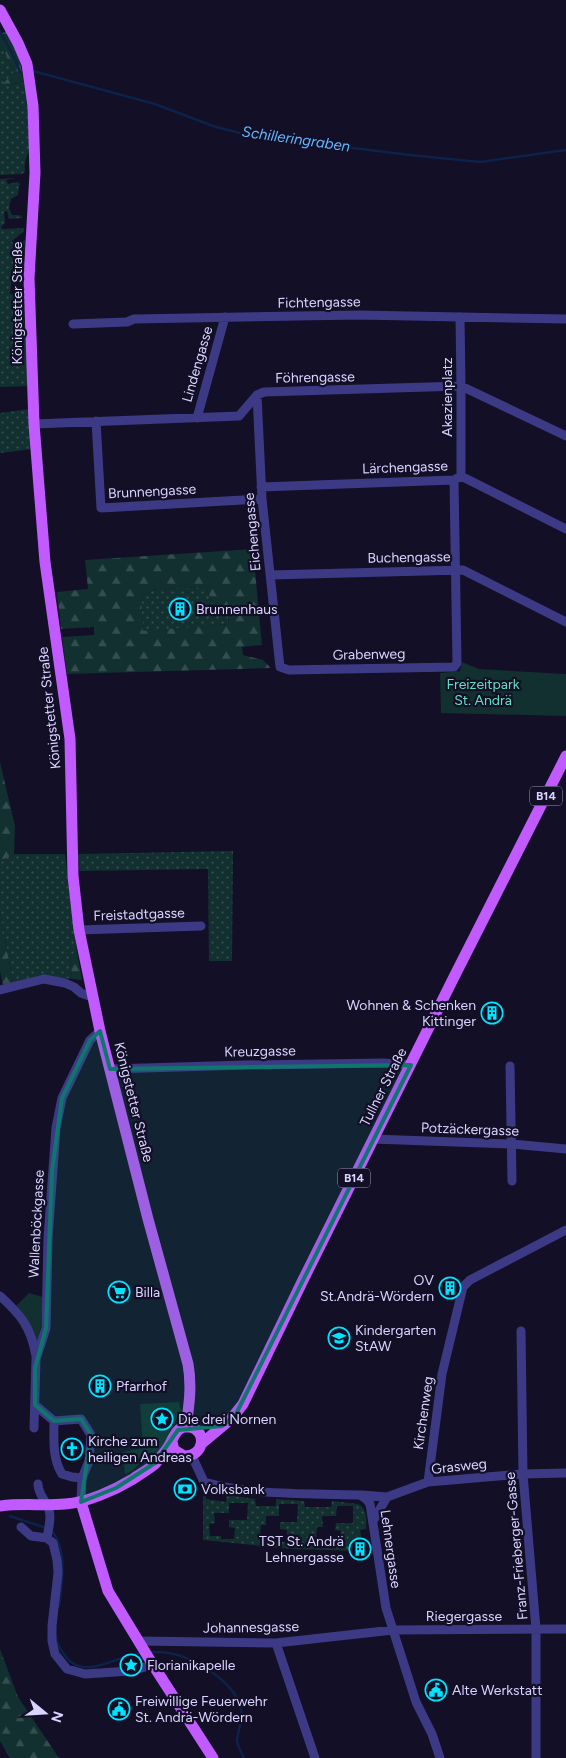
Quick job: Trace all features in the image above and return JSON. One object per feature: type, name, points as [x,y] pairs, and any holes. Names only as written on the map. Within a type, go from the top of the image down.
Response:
[{"type":"main road","name":"Königstetter Straße","points":[[0,10],[27,64],[33,106],[35,181],[29,278],[34,424],[46,571],[70,739],[73,876],[79,930],[100,1031],[148,1219],[188,1364],[191,1429]]},
{"type":"main road","name":"Tullner Straße","points":[[201,1444],[232,1420],[243,1404],[302,1280],[411,1065],[452,979],[566,756]]},
{"type":"main road","points":[[155,1464],[172,1442],[178,1430],[222,1426]]},
{"type":"main road","points":[[191,1429],[200,1436],[201,1444]]},
{"type":"main road","points":[[172,1442],[174,1450],[186,1456]]},
{"type":"main road","name":"B14","points":[[186,1456],[197,1452],[201,1444]]},
{"type":"main road","points":[[0,1506],[81,1502],[123,1484],[155,1464],[186,1456]]},
{"type":"main road","points":[[81,1502],[108,1591],[152,1665],[214,1758]]},
{"type":"street","name":"Fichtengasse","points":[[73,324],[127,322],[134,319],[359,315],[566,319]]},
{"type":"street","name":"Lindengasse","points":[[197,418],[225,317]]},
{"type":"street","name":"Akazienplatz","points":[[457,663],[455,569],[462,386],[460,317]]},
{"type":"street","name":"Föhrengasse","points":[[34,424],[238,416],[257,395],[264,392],[462,386],[565,433]]},
{"type":"street","name":"Eichengasse","points":[[257,395],[262,498],[280,667]]},
{"type":"street","name":"Brunnengasse","points":[[96,421],[101,508],[262,498]]},
{"type":"street","name":"Lärchengasse","points":[[262,487],[457,478],[566,529]]},
{"type":"street","name":"Buchengasse","points":[[270,575],[463,570],[566,622]]},
{"type":"street","name":"Grabenweg","points":[[280,667],[290,670],[454,667],[457,663]]},
{"type":"street","name":"Freistadtgasse","points":[[79,930],[200,926]]},
{"type":"street","points":[[0,990],[44,979],[65,983],[81,993],[92,997]]},
{"type":"street","name":"Wallenböckgasse","points":[[34,1428],[36,1359],[46,1328],[48,1238],[56,1128],[62,1098],[90,1040],[100,1031]]},
{"type":"street","name":"Kreuzgasse","points":[[110,1069],[383,1063],[411,1065]]},
{"type":"street","points":[[510,1066],[512,1181]]},
{"type":"street","name":"Potzäckergasse","points":[[373,1140],[512,1144],[566,1148]]},
{"type":"street","name":"Kirchenweg","points":[[428,1482],[442,1374],[463,1287],[470,1280],[566,1230]]},
{"type":"street","points":[[0,1296],[27,1326],[32,1338],[36,1359]]},
{"type":"street","name":"Franz-Frieberger-Gasse","points":[[521,1331],[523,1474],[536,1629],[536,1758]]},
{"type":"street","points":[[34,1405],[54,1421],[81,1419],[91,1435],[88,1461],[82,1478],[81,1502]]},
{"type":"street","points":[[54,1421],[54,1452],[57,1467],[62,1474],[82,1478]]},
{"type":"street","points":[[186,1456],[204,1482],[226,1488],[252,1492],[360,1495]]},
{"type":"street","name":"Grasweg","points":[[360,1495],[387,1497],[428,1482],[523,1474],[566,1473]]},
{"type":"street","points":[[38,1484],[38,1490],[49,1510],[47,1535],[52,1541],[57,1560],[58,1572],[52,1626],[55,1654],[60,1662],[66,1670],[85,1674],[130,1671],[152,1665]]},
{"type":"street","name":"Lehnergasse","points":[[360,1495],[370,1504],[386,1608],[416,1702],[432,1734],[440,1758]]},
{"type":"street","points":[[373,1521],[387,1497]]},
{"type":"street","points":[[20,1527],[31,1536],[47,1535]]},
{"type":"street","name":"Riegergasse","points":[[393,1630],[566,1629]]},
{"type":"street","name":"Johannesgasse","points":[[141,1644],[276,1643],[393,1630]]},
{"type":"street","points":[[276,1643],[315,1758]]},
{"type":"highlighted area","points":[[100,1031],[110,1069],[411,1065],[236,1414],[222,1426],[178,1430],[155,1463],[116,1488],[81,1502],[91,1435],[81,1419],[54,1421],[35,1405],[35,1368],[46,1328],[52,1171],[62,1098],[90,1040]]},
{"type":"green space","points":[[7,32],[19,57],[24,83],[3,84],[14,72],[0,42],[0,33]]},
{"type":"green space","points":[[0,42],[14,72],[4,84],[24,83],[28,104],[29,149],[25,162],[25,172],[22,174],[0,175]]},
{"type":"green space","points":[[16,178],[6,180],[8,184],[18,182],[20,184],[18,195],[11,199],[9,208],[12,215],[20,215],[23,218],[9,219],[7,211],[4,212],[5,223],[1,227],[2,229],[24,228],[24,231],[12,241],[15,249],[25,240],[23,273],[12,274],[10,294],[22,295],[29,386],[0,387],[0,179]]},
{"type":"green space","points":[[30,409],[32,449],[0,453],[0,413]]},
{"type":"green space","points":[[253,549],[262,645],[242,647],[243,655],[263,660],[271,668],[67,674],[62,637],[94,635],[94,627],[61,629],[57,592],[88,589],[85,560]],"holes":[[[206,587],[217,614],[228,613],[229,624],[143,631],[141,596],[157,589]]]},
{"type":"green space","points":[[206,587],[217,614],[228,613],[229,624],[143,632],[141,596],[157,589]]},
{"type":"green space","name":"Freizeitpark St. Andrä","points":[[462,662],[479,669],[566,674],[566,716],[441,713],[440,673],[460,671]]},
{"type":"green space","points":[[0,762],[15,826],[14,854],[0,862]]},
{"type":"green space","points":[[233,851],[232,961],[209,961],[208,869],[79,871],[78,854]]},
{"type":"green space","points":[[14,854],[65,854],[77,952],[70,957],[72,979],[44,976],[13,983],[0,911],[0,862]]},
{"type":"green space","points":[[0,911],[13,983],[3,986],[0,971]]},
{"type":"green space","points":[[77,952],[82,980],[72,979],[70,957]]},
{"type":"green space","points":[[29,1293],[43,1297],[41,1327],[36,1349],[29,1325],[16,1306]]},
{"type":"green space","points":[[179,1402],[182,1411],[170,1428],[167,1440],[160,1451],[145,1458],[133,1470],[125,1474],[123,1452],[143,1448],[140,1404]]},
{"type":"green space","points":[[206,1492],[206,1499],[226,1502],[227,1495],[255,1499],[256,1506],[276,1506],[276,1499],[304,1501],[305,1507],[331,1507],[332,1501],[358,1504],[365,1511],[366,1518],[366,1529],[360,1530],[363,1547],[357,1547],[357,1551],[292,1549],[203,1540],[203,1497]],"holes":[[[229,1503],[248,1503],[247,1520],[229,1520],[229,1527],[235,1528],[234,1539],[221,1539],[221,1536],[210,1536],[209,1524],[215,1523],[214,1513],[229,1513]],[[279,1504],[298,1504],[297,1522],[280,1522],[280,1529],[287,1530],[287,1542],[271,1542],[271,1539],[260,1538],[261,1525],[266,1525],[266,1516],[279,1516]],[[337,1506],[353,1506],[353,1523],[336,1523],[335,1530],[341,1531],[341,1543],[328,1542],[327,1539],[316,1539],[317,1527],[323,1527],[322,1516],[336,1516]]]},
{"type":"green space","points":[[0,1649],[18,1697],[59,1758],[10,1758],[0,1741]]},
{"type":"waterway","name":"Schilleringraben","points":[[0,31],[20,72]]},
{"type":"waterway","name":"Schilleringraben","points":[[33,71],[155,104],[213,126],[247,135],[480,162],[566,150]]},
{"type":"waterway","points":[[10,1516],[46,1528]]},
{"type":"waterway","points":[[51,1530],[60,1546],[62,1556],[59,1606]]},
{"type":"waterway","points":[[56,1637],[57,1643],[67,1658],[75,1664],[84,1667],[93,1667],[133,1654],[142,1653]]},
{"type":"waterway","points":[[150,1652],[169,1653],[190,1660],[213,1673],[232,1690],[241,1710],[241,1722],[237,1740],[244,1758]]},
{"type":"place","name":"Brunnenhaus","points":[[180,609]]},
{"type":"place","name":"Wohnen & Schenken Kittinger","points":[[492,1013]]},
{"type":"place","name":"OV St.Andrä-Wördern","points":[[450,1288]]},
{"type":"place","name":"Billa","points":[[119,1292]]},
{"type":"place","name":"Kindergarten StAW","points":[[339,1338]]},
{"type":"place","name":"Pfarrhof","points":[[100,1386]]},
{"type":"place","name":"Die drei Nornen","points":[[162,1419]]},
{"type":"place","name":"Kirche zum heiligen Andreas","points":[[72,1449]]},
{"type":"place","name":"Volksbank","points":[[185,1489]]},
{"type":"place","name":"TST St. Andrä Lehnergasse","points":[[360,1549]]},
{"type":"place","name":"Florianikapelle","points":[[131,1665]]},
{"type":"place","name":"Alte Werkstatt","points":[[436,1690]]},
{"type":"place","name":"Freiwillige Feuerwehr St. Andrä-Wördern","points":[[119,1709]]}]
